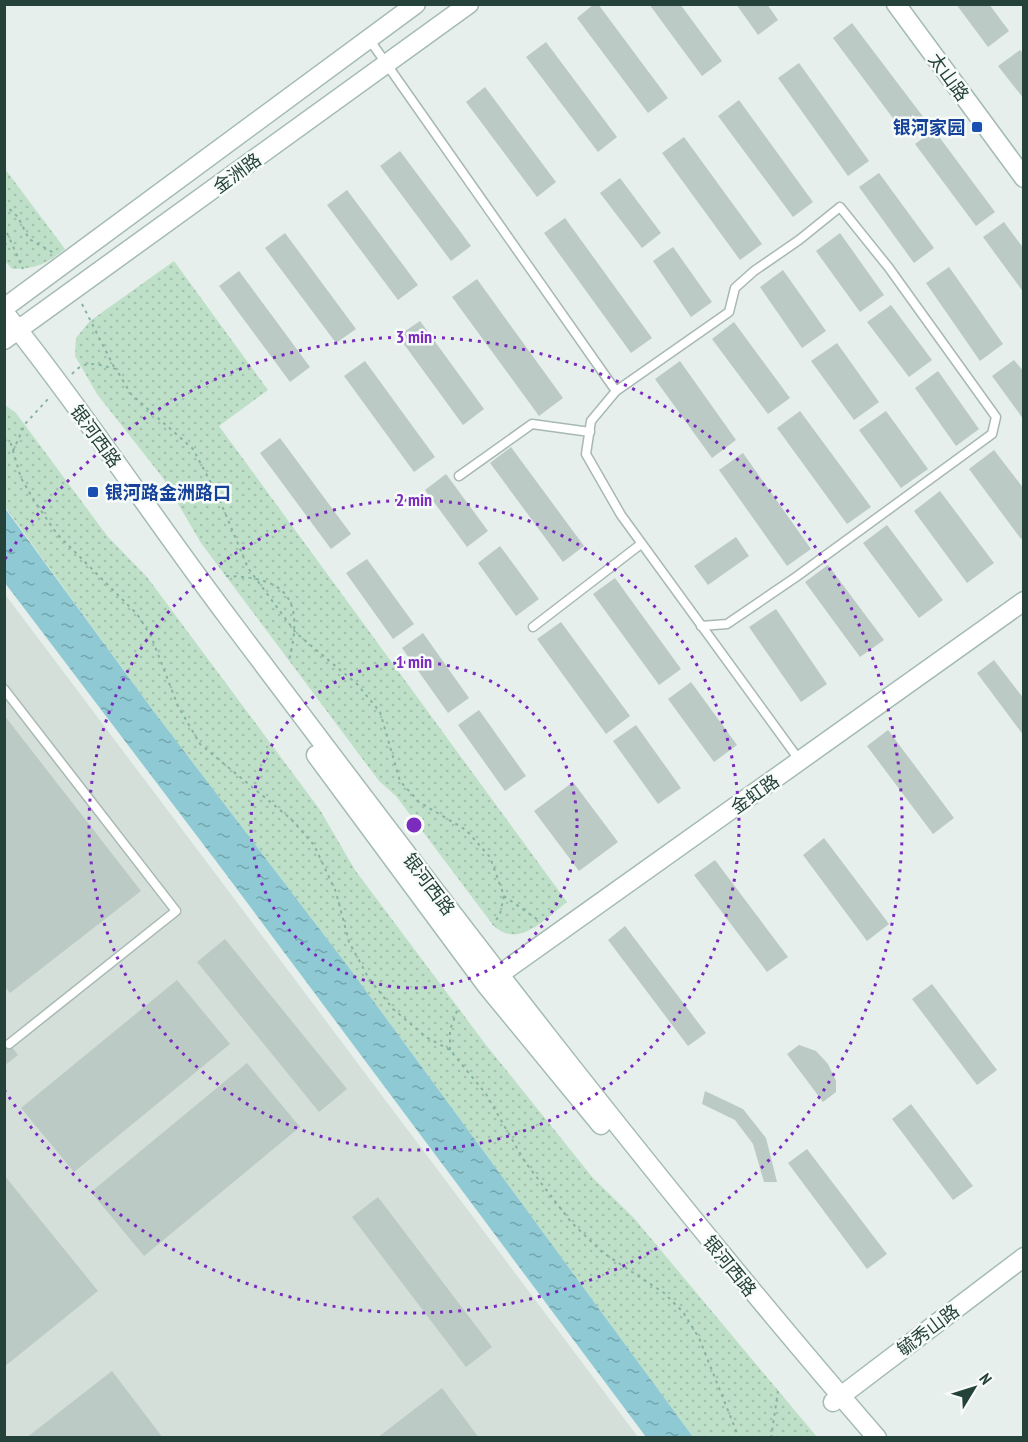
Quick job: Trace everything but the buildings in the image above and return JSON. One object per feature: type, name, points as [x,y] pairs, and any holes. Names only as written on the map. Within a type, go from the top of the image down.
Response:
[{"type":"main road","name":"金洲路","points":[[4,310],[416,4]]},
{"type":"main road","name":"金洲路","points":[[9,334],[469,4]]},
{"type":"main road","name":"太山路","points":[[896,4],[1023,178]]},
{"type":"main road","name":"银河西路","points":[[4,310],[9,334],[492,980],[733,1289],[836,1399],[877,1437]]},
{"type":"main road","name":"金虹路","points":[[492,980],[801,762],[1023,601]]},
{"type":"main road","name":"毓秀山路","points":[[836,1399],[1023,1257]]},
{"type":"main road","name":"银河西路","points":[[836,1399],[862,1437]]},
{"type":"lane","points":[[369,38],[616,391]]},
{"type":"lane","points":[[701,626],[727,624],[796,578],[992,434],[996,417],[889,268],[840,207],[799,240],[754,271],[735,288],[729,312],[616,391],[591,421],[586,454],[621,515],[641,544],[701,626],[801,762]]},
{"type":"lane","points":[[459,476],[532,424],[590,432]]},
{"type":"lane","points":[[533,627],[641,544]]},
{"type":"lane","points":[[4,689],[176,911],[9,1044]]},
{"type":"path","points":[[4,226],[23,269]]},
{"type":"path","points":[[4,245],[11,241]]},
{"type":"path","points":[[64,382],[80,365],[88,362],[116,369],[131,394],[193,449],[214,486],[253,576],[296,633],[369,697],[380,712],[400,781],[419,802],[466,830],[490,857],[504,896],[500,914],[493,925]]},
{"type":"path","points":[[13,451],[25,424],[56,390]]},
{"type":"path","points":[[4,439],[11,444],[26,486],[57,534],[137,614],[151,636],[182,716],[200,744],[291,819],[314,844],[336,892],[349,942],[368,977],[393,1009],[426,1037],[450,1050],[486,1094],[525,1162],[571,1222],[602,1252],[664,1293],[683,1312],[699,1338],[739,1437]]},
{"type":"path","points":[[226,576],[253,576],[284,591],[292,604],[296,633],[289,660]]},
{"type":"path","points":[[504,896],[541,922]]},
{"type":"path","points":[[450,1050],[450,1030],[458,1008]]},
{"type":"path","points":[[771,1437],[778,1391]]},
{"type":"shaded area","points":[[4,593],[236,901],[638,1437],[5,1437]]},
{"type":"green space","points":[[5,169],[65,249],[40,265],[12,269],[5,261]]},
{"type":"green space","points":[[174,261],[268,390],[219,426],[567,902],[531,929],[512,934],[502,932],[493,925],[396,796],[379,781],[201,543],[163,478],[97,394],[75,356],[76,338],[90,321]]},
{"type":"green space","points":[[4,404],[16,413],[108,537],[147,577],[320,810],[355,870],[486,1045],[593,1178],[633,1217],[817,1437],[693,1437],[350,969],[152,709],[5,507]]},
{"type":"water","points":[[4,507],[152,709],[350,969],[693,1437],[646,1437],[219,865],[5,583]]},
{"type":"place","name":"银河家园","points":[[977,127]]},
{"type":"place","name":"银河路金洲路口","points":[[93,492]]}]
